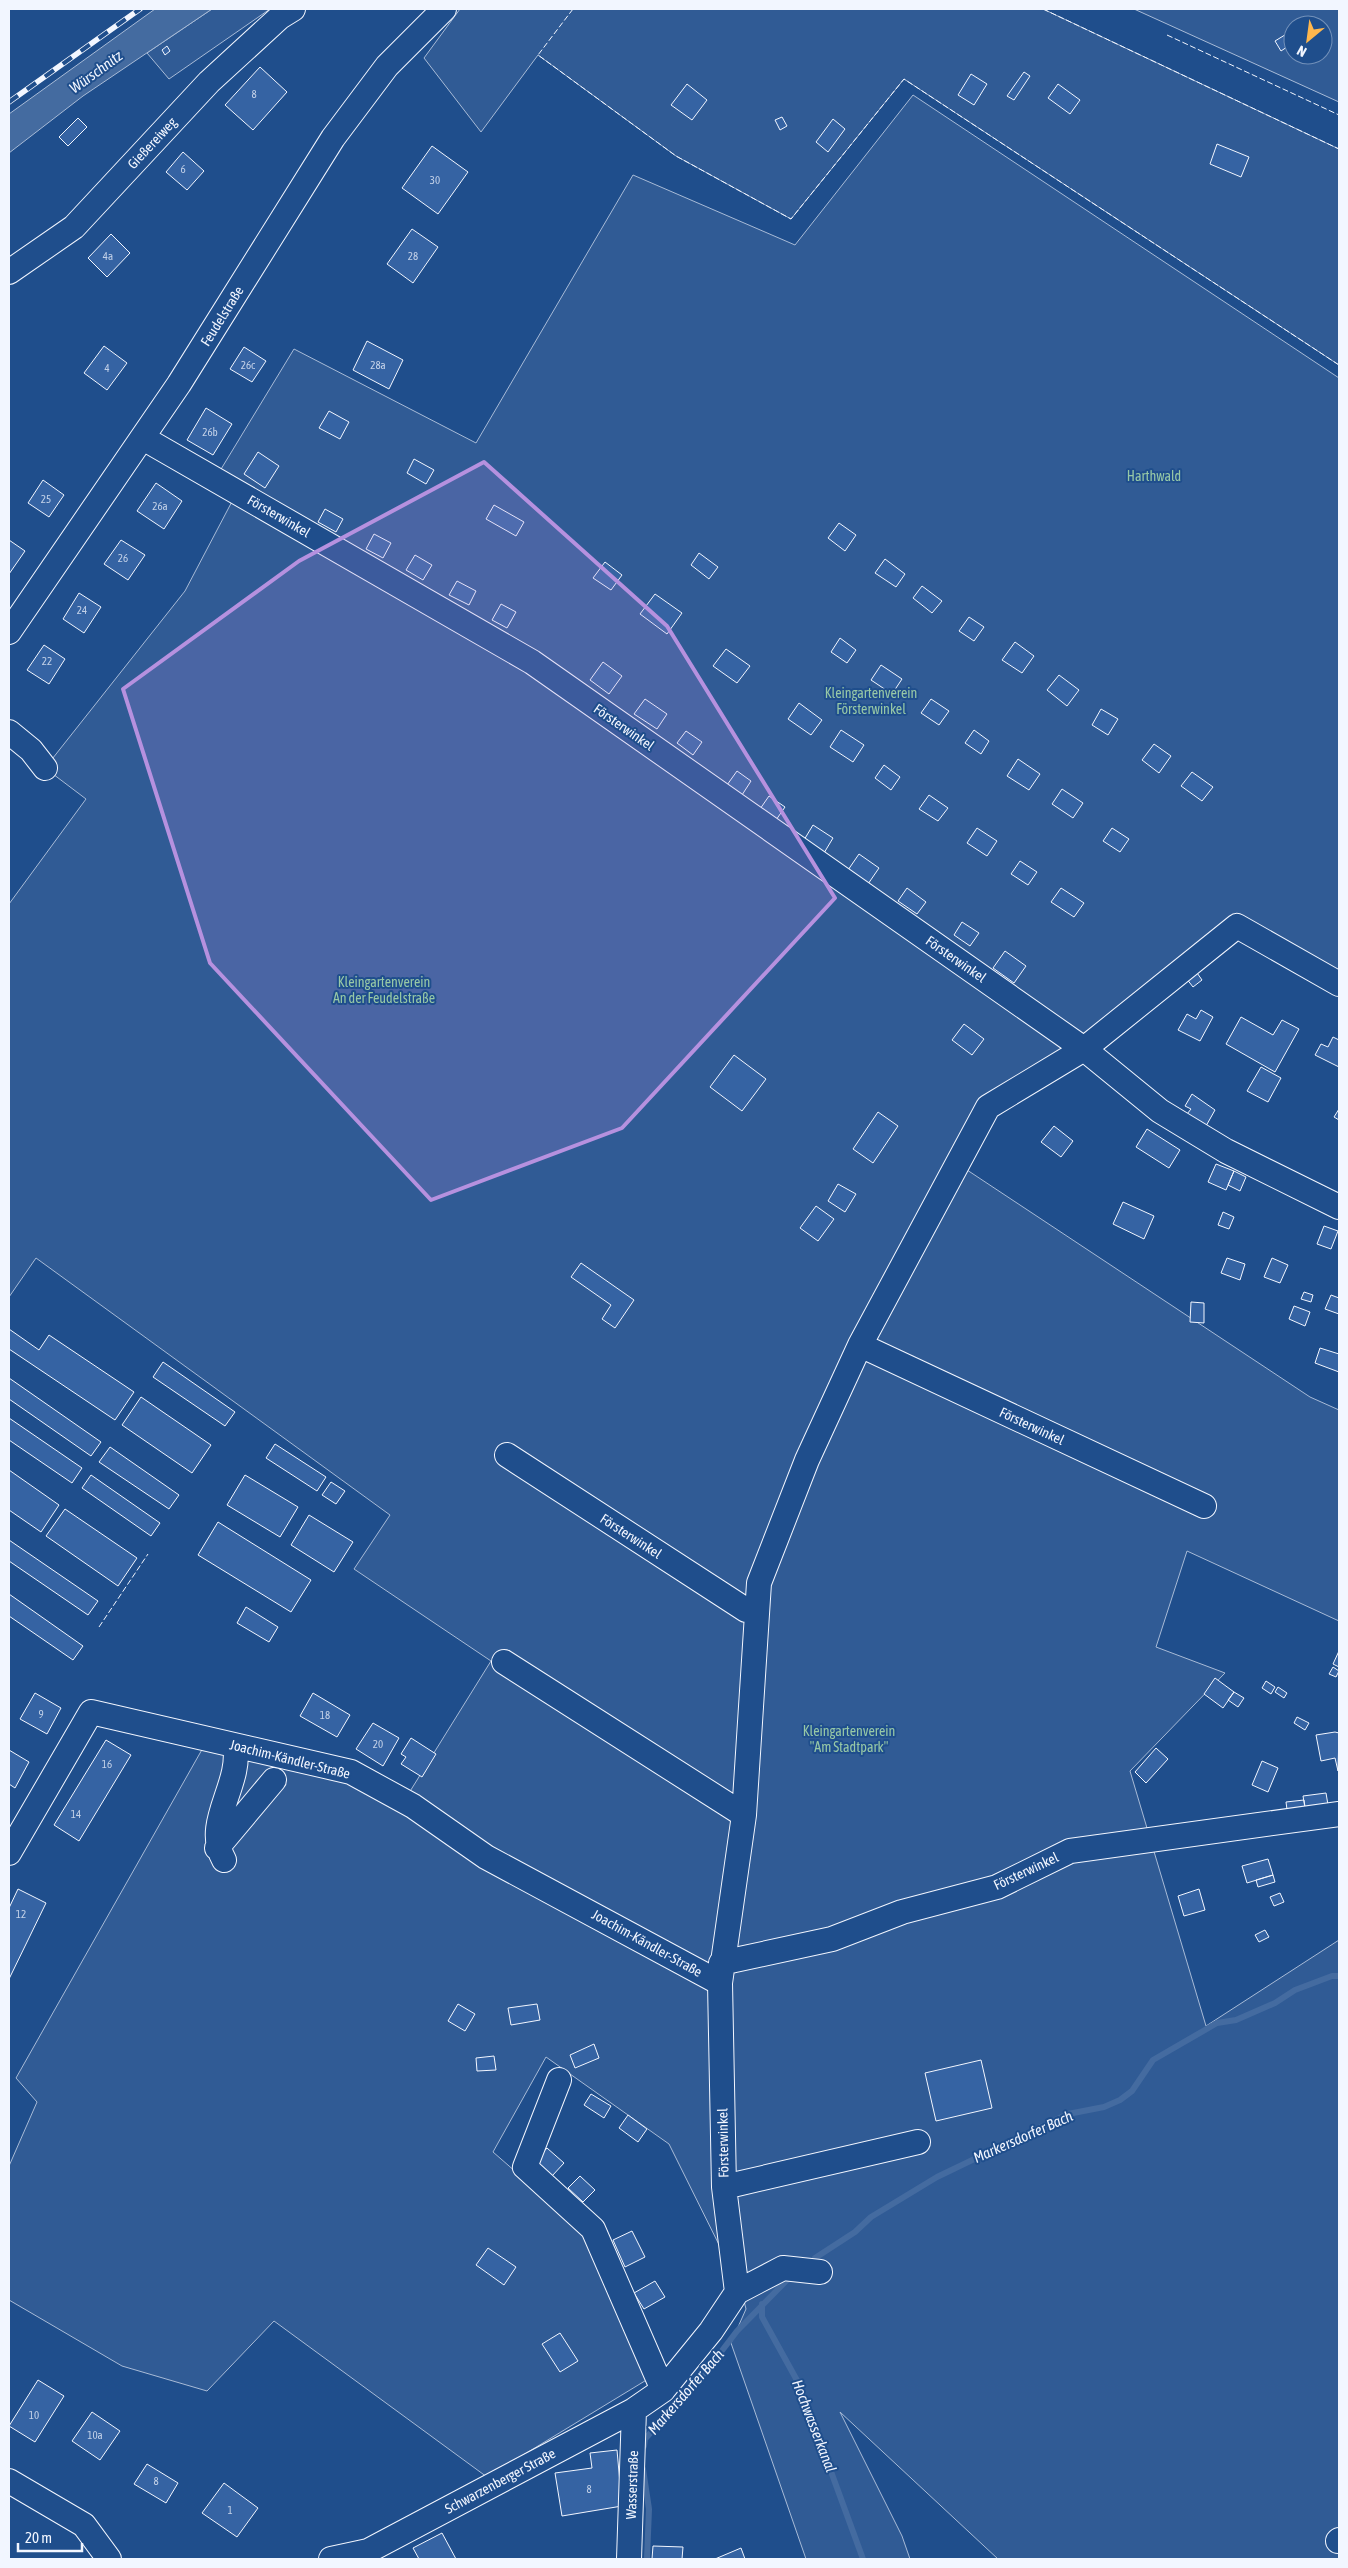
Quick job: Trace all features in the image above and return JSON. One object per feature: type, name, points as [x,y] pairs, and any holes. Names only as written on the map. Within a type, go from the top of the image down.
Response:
[{"type":"street","name":"Gießereiweg","points":[[9,272],[74,227],[209,82],[280,17],[293,9]]},
{"type":"street","name":"Feudelstraße","points":[[9,632],[143,438],[333,138],[388,66],[444,9]]},
{"type":"street","name":"Försterwinkel","points":[[143,438],[532,662],[1084,1049],[1160,1111],[1226,1151],[1339,1207]]},
{"type":"street","points":[[9,732],[31,750],[45,768]]},
{"type":"street","name":"Försterwinkel","points":[[737,2292],[724,2187],[720,1973],[744,1815],[760,1583],[807,1460],[860,1344],[988,1107],[1084,1049],[1237,926],[1339,984]]},
{"type":"street","name":"Försterwinkel","points":[[860,1344],[1204,1506]]},
{"type":"street","name":"Försterwinkel","points":[[506,1455],[746,1610],[757,1612]]},
{"type":"street","points":[[504,1662],[744,1815]]},
{"type":"street","name":"Joachim-Kändler-Straße","points":[[10,1847],[91,1712],[351,1772],[413,1806],[486,1857],[720,1973]]},
{"type":"street","points":[[236,1746],[236,1769],[216,1833],[220,1854],[274,1780]]},
{"type":"street","name":"Försterwinkel","points":[[720,1973],[832,1939],[902,1912],[997,1887],[1070,1851],[1339,1814]]},
{"type":"street","points":[[559,2080],[525,2167],[593,2229],[663,2390]]},
{"type":"street","points":[[724,2187],[918,2142]]},
{"type":"street","name":"Schwarzenberger Straße","points":[[331,2559],[368,2551],[634,2410],[663,2390],[711,2331],[737,2292],[783,2268],[820,2272]]},
{"type":"street","name":"Wasserstraße","points":[[630,2559],[634,2410]]},
{"type":"street","points":[[9,2481],[84,2525],[109,2559]]},
{"type":"highlighted area","points":[[484,462],[667,626],[835,898],[622,1128],[431,1200],[210,963],[123,689],[299,561]]},
{"type":"shaded area","points":[[212,9],[270,9],[169,79],[147,53]]},
{"type":"shaded area","points":[[460,9],[1043,9],[1339,149],[1339,365],[904,79],[791,219],[676,156],[538,55],[481,132],[424,58]]},
{"type":"shaded area","points":[[1134,9],[1339,9],[1339,102]]},
{"type":"shaded area","points":[[913,95],[1339,378],[1339,984],[1237,927],[988,1107],[958,1164],[1310,1397],[1339,1410],[1339,1621],[1187,1551],[1156,1647],[1225,1673],[1130,1771],[1206,2026],[1339,1940],[1339,2559],[998,2559],[840,2412],[902,2536],[910,2559],[806,2559],[731,2343],[746,2309],[741,2289],[669,2144],[546,2057],[493,2152],[587,2234],[653,2376],[487,2477],[274,2321],[207,2391],[122,2366],[9,2300],[9,2166],[37,2102],[16,2078],[208,1739],[404,1801],[491,1661],[354,1569],[390,1515],[36,1258],[9,1297],[9,904],[86,799],[45,768],[185,591],[237,492],[215,479],[294,349],[476,443],[633,175],[795,245]]},
{"type":"water","name":"Würschnitz","points":[[155,9],[212,9],[83,96],[9,153],[9,114]]},
{"type":"building","points":[[1283,36],[1283,50],[1281,51],[1275,41]]},
{"type":"building","points":[[167,46],[170,51],[165,55],[162,50]]},
{"type":"building","points":[[260,67],[287,92],[253,130],[225,105]]},
{"type":"building","points":[[1024,72],[1030,76],[1014,100],[1007,96]]},
{"type":"building","points":[[971,74],[987,84],[974,105],[958,95]]},
{"type":"building","points":[[687,84],[707,100],[692,120],[671,105]]},
{"type":"building","points":[[1058,84],[1080,100],[1070,114],[1048,98]]},
{"type":"building","points":[[782,117],[787,126],[780,130],[775,120]]},
{"type":"building","points":[[78,118],[87,127],[68,146],[59,137]]},
{"type":"building","points":[[833,119],[845,129],[828,152],[816,142]]},
{"type":"building","points":[[1217,144],[1249,157],[1241,177],[1210,164]]},
{"type":"building","points":[[432,146],[468,172],[438,214],[402,188]]},
{"type":"building","points":[[183,152],[204,171],[187,190],[166,172]]},
{"type":"building","points":[[412,229],[438,247],[413,283],[387,264]]},
{"type":"building","points":[[111,234],[130,253],[107,277],[88,258]]},
{"type":"building","points":[[367,341],[403,360],[389,389],[353,370]]},
{"type":"building","points":[[104,346],[127,363],[107,390],[84,373]]},
{"type":"building","points":[[244,347],[266,361],[252,382],[230,369]]},
{"type":"building","points":[[206,408],[232,424],[213,455],[187,440]]},
{"type":"building","points":[[329,411],[349,422],[340,439],[319,428]]},
{"type":"building","points":[[258,452],[279,466],[265,488],[244,474]]},
{"type":"building","points":[[414,459],[434,470],[426,484],[407,473]]},
{"type":"building","points":[[43,480],[64,495],[49,517],[28,503]]},
{"type":"building","points":[[156,483],[182,501],[164,529],[137,511]]},
{"type":"building","points":[[494,505],[524,522],[516,536],[486,519]]},
{"type":"building","points":[[325,509],[343,519],[336,532],[318,522]]},
{"type":"building","points":[[839,523],[856,535],[845,551],[828,538]]},
{"type":"building","points":[[374,534],[391,543],[383,558],[366,549]]},
{"type":"building","points":[[9,540],[25,551],[9,574]]},
{"type":"building","points":[[121,540],[145,555],[128,580],[104,564]]},
{"type":"building","points":[[699,553],[718,567],[709,579],[691,565]]},
{"type":"building","points":[[415,555],[432,565],[423,580],[406,570]]},
{"type":"building","points":[[885,559],[905,574],[896,587],[875,573]]},
{"type":"building","points":[[605,562],[622,575],[611,590],[593,578]]},
{"type":"building","points":[[457,581],[476,591],[469,605],[449,595]]},
{"type":"building","points":[[922,586],[942,601],[932,613],[913,598]]},
{"type":"building","points":[[79,593],[101,607],[84,633],[63,619]]},
{"type":"building","points":[[655,594],[682,613],[667,634],[640,614]]},
{"type":"building","points":[[501,604],[516,612],[507,628],[492,620]]},
{"type":"building","points":[[969,617],[984,627],[974,641],[959,631]]},
{"type":"building","points":[[840,638],[856,650],[847,663],[831,652]]},
{"type":"building","points":[[1015,642],[1034,656],[1022,673],[1002,660]]},
{"type":"building","points":[[44,645],[65,659],[49,684],[27,670]]},
{"type":"building","points":[[726,649],[750,666],[737,683],[713,666]]},
{"type":"building","points":[[603,662],[622,676],[609,694],[590,680]]},
{"type":"building","points":[[881,665],[902,679],[892,694],[871,680]]},
{"type":"building","points":[[1059,675],[1079,690],[1067,706],[1047,690]]},
{"type":"building","points":[[645,699],[667,714],[657,729],[634,714]]},
{"type":"building","points":[[931,699],[949,711],[939,725],[921,713]]},
{"type":"building","points":[[799,703],[822,720],[811,735],[788,719]]},
{"type":"building","points":[[1101,709],[1118,719],[1108,735],[1092,725]]},
{"type":"building","points":[[841,730],[864,745],[853,762],[830,747]]},
{"type":"building","points":[[974,730],[989,741],[981,754],[965,743]]},
{"type":"building","points":[[686,731],[702,742],[693,755],[677,743]]},
{"type":"building","points":[[1154,744],[1171,756],[1159,773],[1142,760]]},
{"type":"building","points":[[1018,759],[1040,774],[1029,790],[1007,776]]},
{"type":"building","points":[[884,765],[900,777],[891,790],[875,778]]},
{"type":"building","points":[[737,771],[751,781],[742,795],[727,785]]},
{"type":"building","points":[[1192,772],[1213,787],[1202,801],[1181,786]]},
{"type":"building","points":[[1062,789],[1083,803],[1073,818],[1052,804]]},
{"type":"building","points":[[929,795],[948,808],[938,821],[919,809]]},
{"type":"building","points":[[769,796],[785,807],[776,820],[760,809]]},
{"type":"building","points":[[813,825],[833,838],[824,853],[804,840]]},
{"type":"building","points":[[977,828],[997,841],[987,856],[967,843]]},
{"type":"building","points":[[1112,828],[1129,839],[1120,852],[1103,841]]},
{"type":"building","points":[[859,854],[879,868],[868,884],[848,870]]},
{"type":"building","points":[[1020,861],[1037,872],[1028,885],[1011,874]]},
{"type":"building","points":[[907,888],[926,902],[917,914],[898,901]]},
{"type":"building","points":[[1061,888],[1084,903],[1074,917],[1051,902]]},
{"type":"building","points":[[962,922],[979,933],[970,946],[954,935]]},
{"type":"building","points":[[1005,951],[1026,966],[1014,983],[993,968]]},
{"type":"building","points":[[1195,970],[1202,980],[1193,987],[1186,978]]},
{"type":"building","points":[[1201,1010],[1213,1017],[1200,1041],[1178,1030],[1187,1014],[1196,1019]]},
{"type":"building","points":[[1241,1017],[1273,1035],[1282,1020],[1299,1029],[1275,1072],[1226,1044]]},
{"type":"building","points":[[964,1024],[984,1039],[972,1055],[952,1040]]},
{"type":"building","points":[[1333,1037],[1339,1040],[1339,1067],[1315,1055],[1321,1044],[1328,1047]]},
{"type":"building","points":[[734,1055],[766,1079],[742,1111],[710,1087]]},
{"type":"building","points":[[1261,1067],[1281,1078],[1268,1102],[1247,1091]]},
{"type":"building","points":[[1192,1094],[1215,1110],[1206,1126],[1187,1114],[1191,1109],[1185,1106]]},
{"type":"building","points":[[1339,1109],[1339,1120],[1334,1117]]},
{"type":"building","points":[[878,1112],[898,1126],[873,1163],[853,1149]]},
{"type":"building","points":[[1054,1126],[1073,1141],[1061,1157],[1041,1142]]},
{"type":"building","points":[[1147,1129],[1180,1150],[1169,1168],[1136,1147]]},
{"type":"building","points":[[1216,1164],[1234,1171],[1226,1190],[1208,1182]]},
{"type":"building","points":[[1234,1171],[1246,1177],[1240,1191],[1228,1185]]},
{"type":"building","points":[[838,1184],[856,1194],[845,1212],[828,1201]]},
{"type":"building","points":[[1123,1202],[1154,1216],[1144,1239],[1113,1224]]},
{"type":"building","points":[[816,1206],[834,1219],[818,1241],[800,1228]]},
{"type":"building","points":[[1223,1212],[1234,1217],[1229,1229],[1218,1225]]},
{"type":"building","points":[[1324,1226],[1338,1231],[1331,1249],[1317,1244]]},
{"type":"building","points":[[1227,1258],[1245,1264],[1240,1280],[1221,1273]]},
{"type":"building","points":[[1272,1258],[1288,1265],[1280,1283],[1264,1277]]},
{"type":"building","points":[[581,1263],[634,1300],[615,1328],[602,1319],[611,1305],[571,1277]]},
{"type":"building","points":[[1304,1292],[1313,1295],[1311,1302],[1301,1299]]},
{"type":"building","points":[[1331,1295],[1339,1298],[1339,1314],[1325,1309]]},
{"type":"building","points":[[1191,1302],[1204,1303],[1204,1323],[1190,1322]]},
{"type":"building","points":[[1294,1306],[1310,1312],[1305,1326],[1289,1319]]},
{"type":"building","points":[[9,1329],[39,1350],[49,1335],[134,1392],[115,1420],[9,1349]]},
{"type":"building","points":[[1320,1348],[1339,1354],[1339,1372],[1315,1363]]},
{"type":"building","points":[[163,1362],[235,1412],[225,1426],[153,1377]]},
{"type":"building","points":[[9,1378],[101,1442],[91,1456],[9,1399]]},
{"type":"building","points":[[141,1397],[211,1445],[192,1473],[122,1425]]},
{"type":"building","points":[[9,1418],[82,1468],[72,1483],[9,1440]]},
{"type":"building","points":[[275,1444],[326,1477],[317,1491],[266,1458]]},
{"type":"building","points":[[110,1447],[179,1495],[169,1509],[99,1462]]},
{"type":"building","points":[[9,1470],[59,1505],[41,1532],[9,1510]]},
{"type":"building","points":[[91,1475],[160,1523],[151,1536],[82,1488]]},
{"type":"building","points":[[245,1475],[298,1507],[280,1537],[227,1505]]},
{"type":"building","points":[[331,1482],[345,1491],[336,1504],[322,1495]]},
{"type":"building","points":[[65,1509],[137,1558],[118,1586],[46,1536]]},
{"type":"building","points":[[309,1515],[353,1542],[334,1572],[291,1545]]},
{"type":"building","points":[[218,1522],[311,1580],[291,1612],[198,1555]]},
{"type":"building","points":[[9,1540],[98,1601],[88,1615],[9,1561]]},
{"type":"building","points":[[9,1594],[83,1646],[73,1660],[9,1616]]},
{"type":"building","points":[[246,1607],[278,1627],[269,1642],[237,1623]]},
{"type":"building","points":[[1339,1651],[1339,1667],[1333,1664]]},
{"type":"building","points":[[1333,1667],[1339,1671],[1336,1677],[1329,1674]]},
{"type":"building","points":[[1215,1678],[1234,1692],[1223,1708],[1204,1694]]},
{"type":"building","points":[[1266,1681],[1275,1687],[1271,1694],[1262,1688]]},
{"type":"building","points":[[1278,1687],[1287,1693],[1284,1698],[1275,1692]]},
{"type":"building","points":[[1234,1692],[1244,1698],[1238,1707],[1228,1700]]},
{"type":"building","points":[[35,1693],[61,1708],[47,1734],[20,1719]]},
{"type":"building","points":[[313,1693],[350,1715],[337,1737],[300,1716]]},
{"type":"building","points":[[1297,1717],[1309,1723],[1305,1730],[1294,1723]]},
{"type":"building","points":[[373,1723],[399,1738],[383,1766],[356,1749]]},
{"type":"building","points":[[1339,1733],[1338,1771],[1335,1758],[1321,1761],[1316,1735]]},
{"type":"building","points":[[411,1738],[436,1754],[422,1777],[401,1764],[406,1757],[401,1754]]},
{"type":"building","points":[[106,1740],[131,1755],[79,1841],[54,1825]]},
{"type":"building","points":[[1156,1748],[1168,1759],[1146,1783],[1135,1772]]},
{"type":"building","points":[[9,1750],[29,1762],[15,1788],[9,1784]]},
{"type":"building","points":[[1262,1761],[1278,1768],[1268,1792],[1252,1785]]},
{"type":"building","points":[[1326,1793],[1329,1811],[1306,1814],[1303,1796]]},
{"type":"building","points":[[1304,1800],[1306,1814],[1288,1817],[1286,1802]]},
{"type":"building","points":[[1268,1859],[1273,1875],[1247,1883],[1242,1866]]},
{"type":"building","points":[[1273,1875],[1275,1882],[1258,1887],[1256,1880]]},
{"type":"building","points":[[18,1889],[46,1903],[9,1979],[9,1908]]},
{"type":"building","points":[[1199,1889],[1205,1910],[1184,1916],[1178,1896]]},
{"type":"building","points":[[1280,1893],[1284,1902],[1274,1906],[1270,1897]]},
{"type":"building","points":[[1265,1930],[1269,1937],[1259,1942],[1255,1935]]},
{"type":"building","points":[[458,2004],[475,2014],[465,2031],[448,2021]]},
{"type":"building","points":[[537,2004],[540,2020],[511,2025],[508,2008]]},
{"type":"building","points":[[594,2044],[599,2058],[575,2068],[570,2055]]},
{"type":"building","points":[[494,2056],[496,2070],[477,2071],[476,2058]]},
{"type":"building","points":[[981,2060],[992,2108],[936,2121],[925,2073]]},
{"type":"building","points":[[591,2094],[611,2106],[604,2118],[584,2105]]},
{"type":"building","points":[[628,2115],[647,2129],[638,2142],[619,2128]]},
{"type":"building","points":[[547,2148],[564,2163],[552,2176],[535,2161]]},
{"type":"building","points":[[580,2176],[595,2190],[583,2202],[568,2188]]},
{"type":"building","points":[[632,2231],[645,2257],[625,2267],[613,2240]]},
{"type":"building","points":[[488,2248],[516,2267],[504,2285],[476,2265]]},
{"type":"building","points":[[655,2281],[665,2297],[644,2309],[634,2293]]},
{"type":"building","points":[[560,2333],[578,2361],[560,2372],[542,2344]]},
{"type":"building","points":[[38,2380],[64,2396],[35,2442],[9,2426]]},
{"type":"building","points":[[92,2412],[120,2431],[100,2460],[72,2441]]},
{"type":"building","points":[[617,2450],[622,2506],[562,2516],[555,2473],[592,2468],[590,2453]]},
{"type":"building","points":[[147,2464],[178,2483],[166,2503],[134,2484]]},
{"type":"building","points":[[224,2483],[258,2508],[237,2537],[202,2513]]},
{"type":"building","points":[[442,2533],[456,2559],[419,2559],[413,2548]]},
{"type":"building","points":[[653,2546],[683,2547],[682,2559],[652,2559]]},
{"type":"building","points":[[741,2548],[745,2559],[715,2559]]},
{"type":"waterway","name":"Markersdorfer Bach","points":[[815,2258],[855,2232],[871,2217],[937,2177],[1068,2114],[1104,2107],[1120,2100],[1132,2091],[1153,2060],[1217,2023],[1236,2020],[1275,2003],[1295,1990],[1332,1976],[1339,1976]]},
{"type":"waterway","name":"Markersdorfer Bach","points":[[644,2446],[645,2439],[708,2369],[737,2331],[789,2278]]},
{"type":"waterway","name":"Hochwasserkanal","points":[[762,2304],[762,2317],[799,2384],[863,2559]]},
{"type":"waterway","name":"Markersdorfer Bach","points":[[643,2469],[649,2509],[647,2559]]},
{"type":"railway","points":[[9,102],[140,9]]},
{"type":"fence","points":[[573,9],[538,55],[676,156],[791,219],[904,79],[1339,365]]},
{"type":"fence","points":[[1043,9],[1339,149]]},
{"type":"fence","points":[[1167,35],[1339,115]]},
{"type":"fence","points":[[99,1627],[148,1554]]},
{"type":"park label","name":"Harthwald","points":[[1154,476]]},
{"type":"park label","name":"Kleingartenverein Försterwinkel","points":[[871,702]]},
{"type":"park label","name":"Kleingartenverein An der Feudelstraße","points":[[384,990]]},
{"type":"park label","name":"Kleingartenverein \"Am Stadtpark\"","points":[[849,1739]]}]
